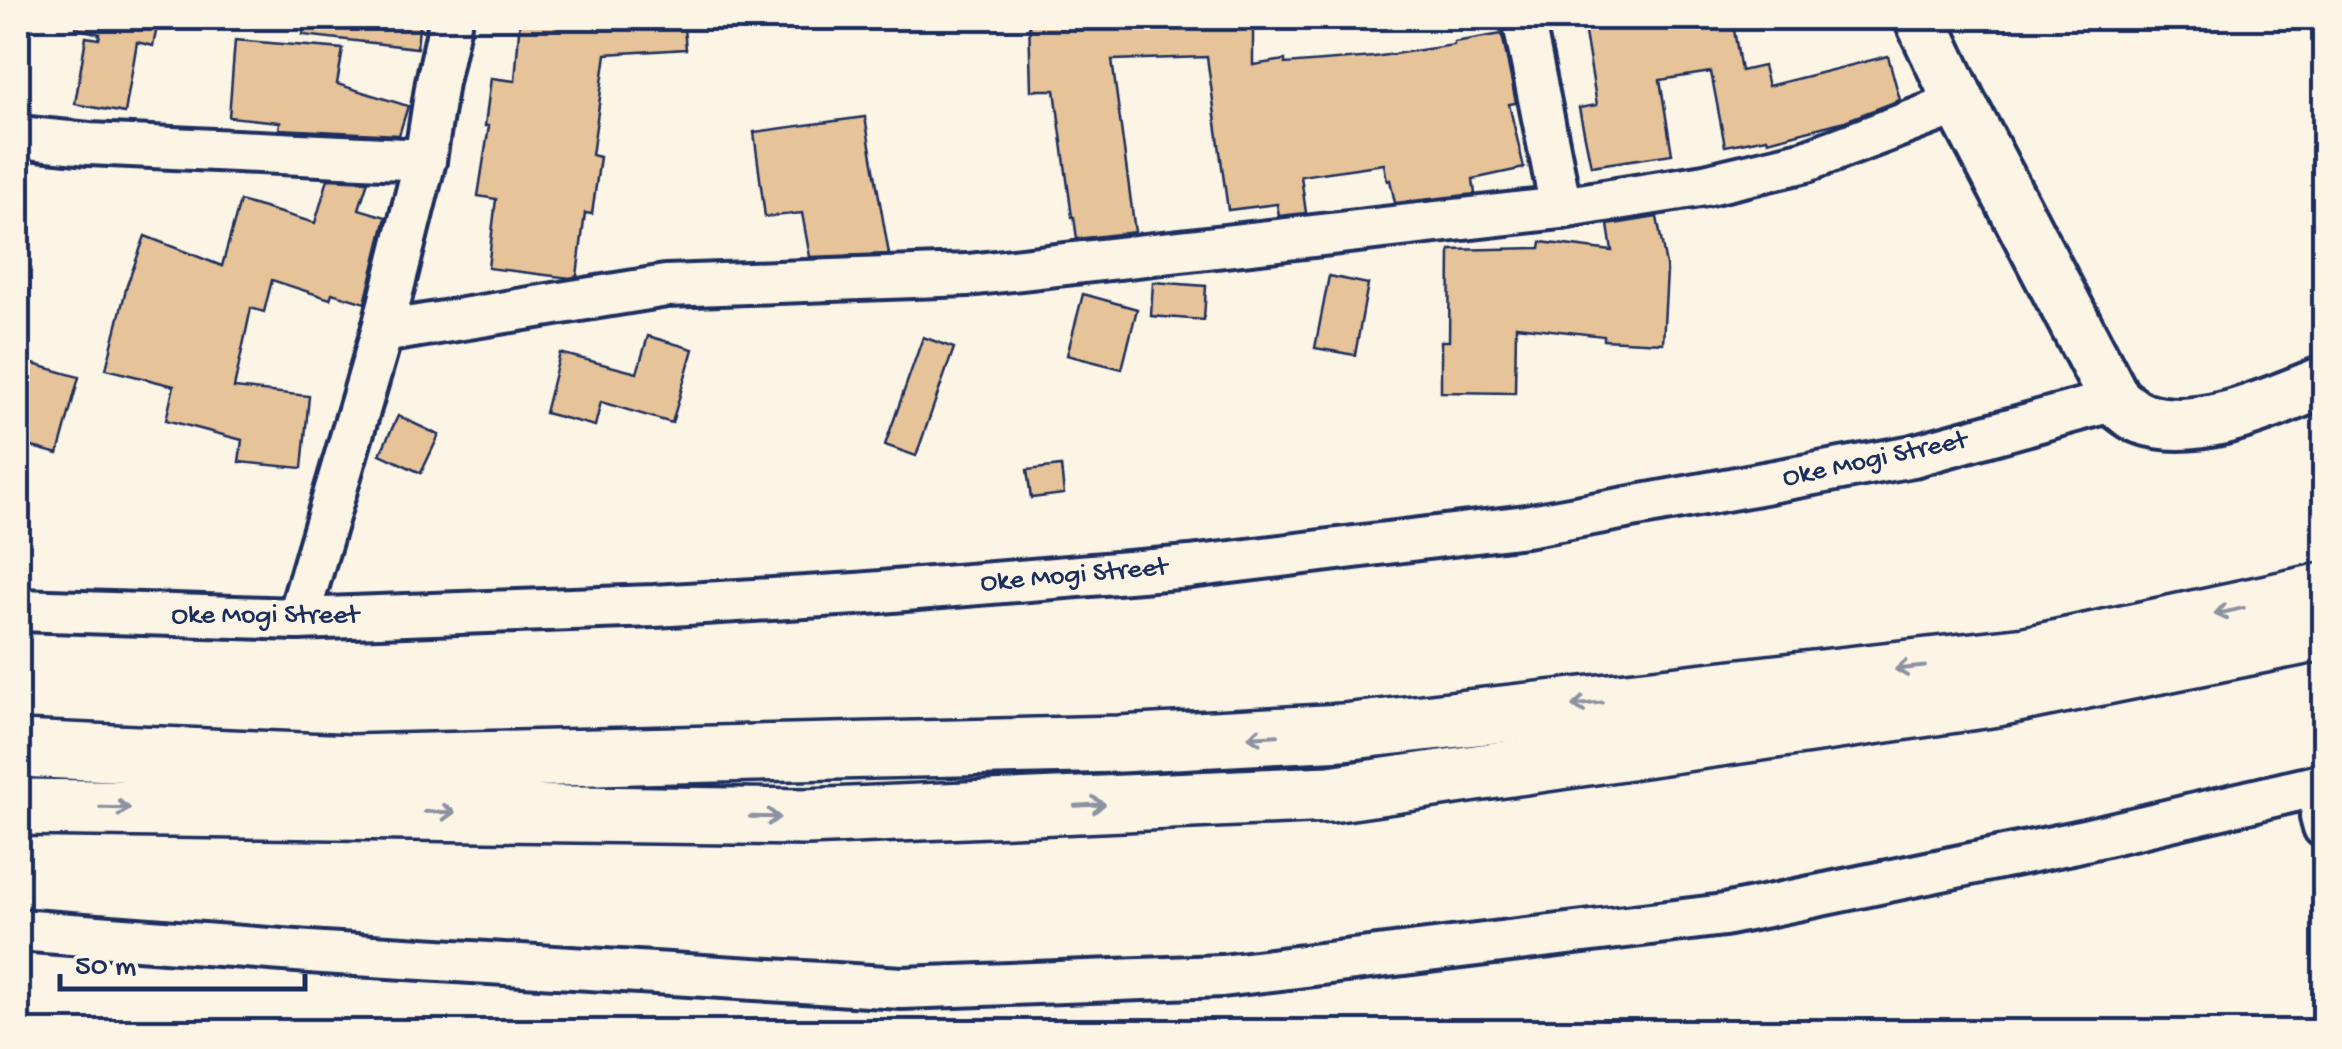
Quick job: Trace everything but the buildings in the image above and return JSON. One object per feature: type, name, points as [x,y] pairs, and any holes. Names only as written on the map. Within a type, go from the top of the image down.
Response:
[{"type":"highway","points":[[18,749],[350,763],[1118,744],[1343,732],[2026,655],[2324,591]]},
{"type":"highway","points":[[18,807],[806,817],[1330,794],[1997,698],[2324,632]]},
{"type":"street","points":[[298,618],[382,332],[425,160],[451,18]]},
{"type":"street","points":[[1523,18],[1561,208]]},
{"type":"street","points":[[1920,18],[1960,103],[2115,400],[2138,418],[2187,425],[2244,413],[2324,382]]},
{"type":"street","points":[[382,332],[666,286],[968,275],[1561,208],[1705,184],[1806,161],[1960,103]]},
{"type":"street","points":[[18,136],[88,144],[425,160]]},
{"type":"street","name":"Oke Mogi Street","points":[[18,610],[298,618],[654,606],[1190,567],[1526,526],[1914,456],[2115,400]]},
{"type":"street","points":[[18,930],[902,988],[1222,976],[1724,915],[2072,843],[2324,784]]},
{"type":"street","points":[[2324,808],[2324,827]]}]
